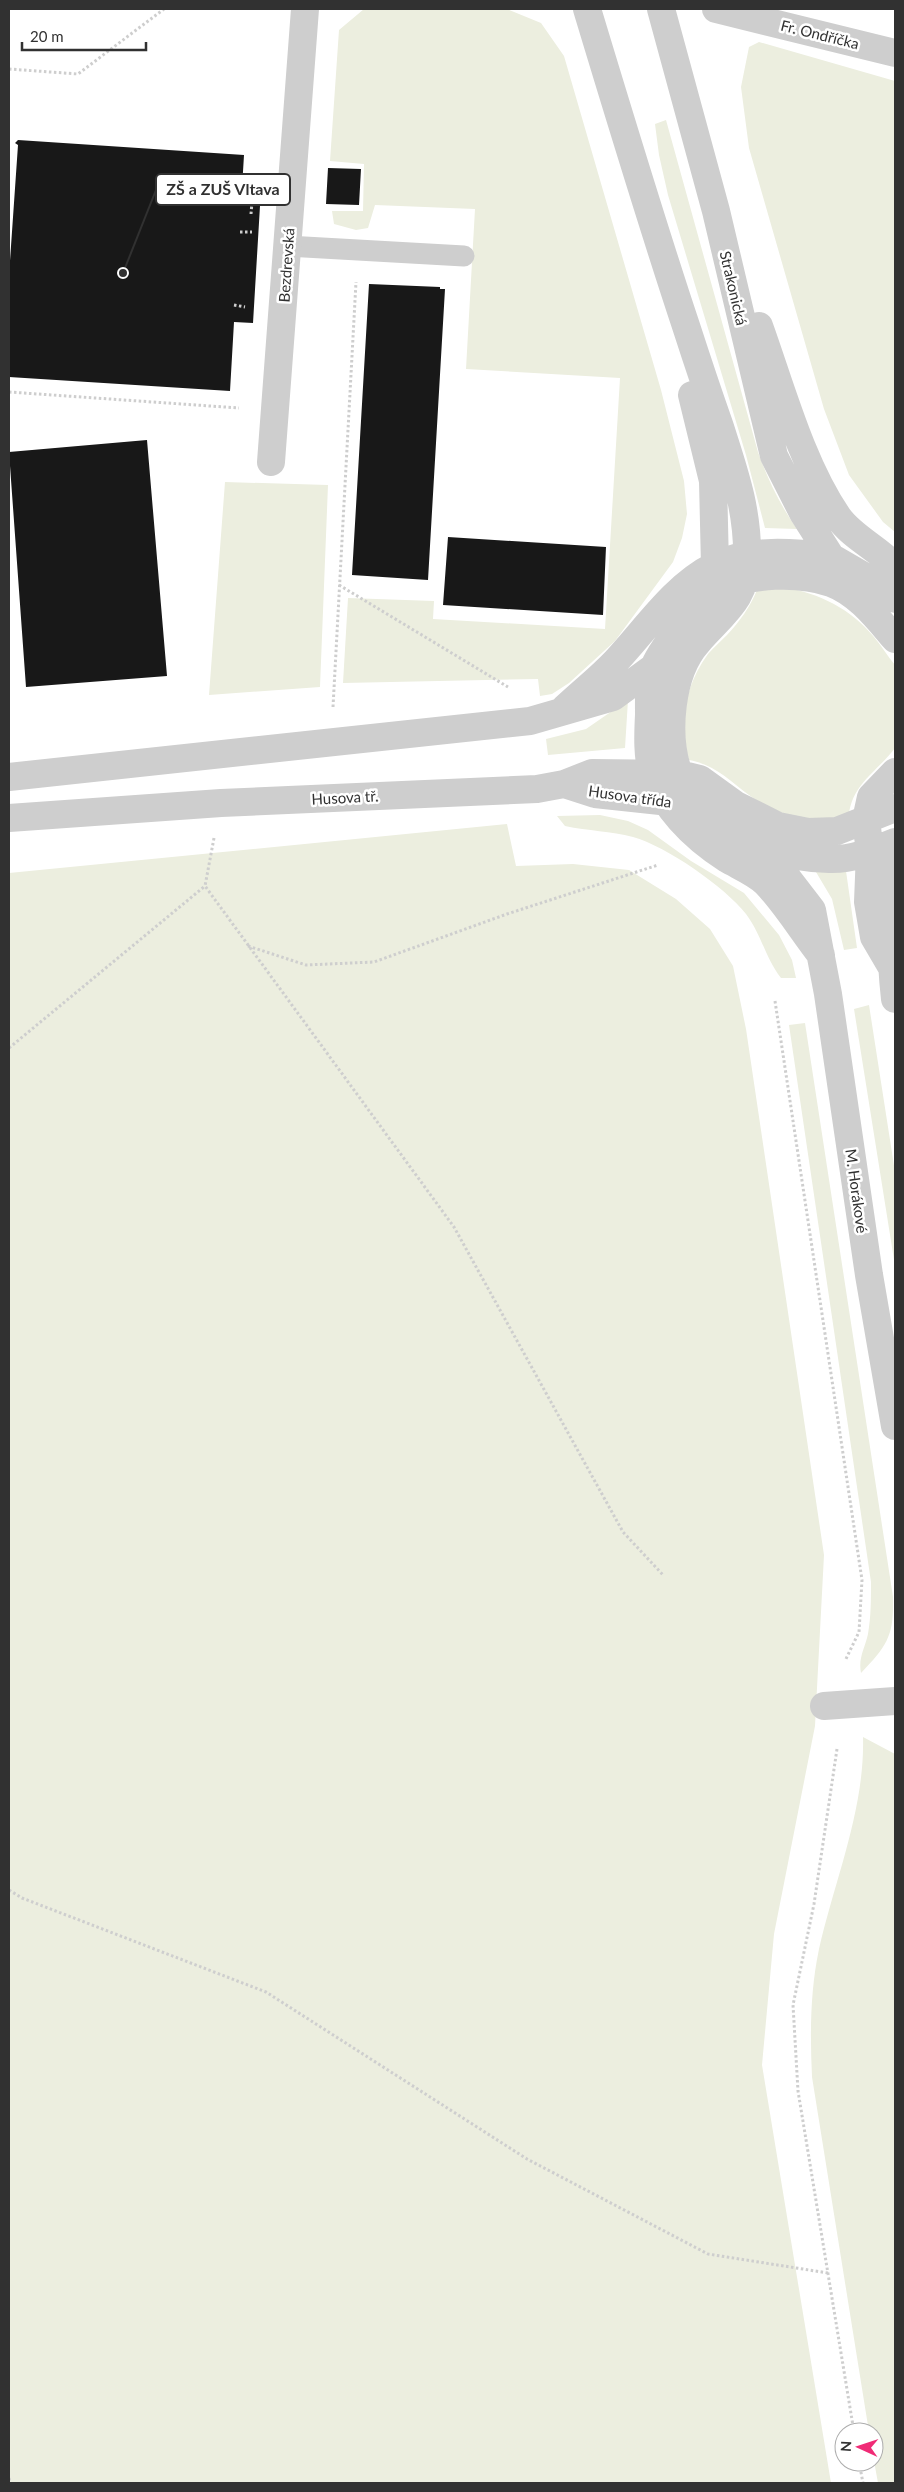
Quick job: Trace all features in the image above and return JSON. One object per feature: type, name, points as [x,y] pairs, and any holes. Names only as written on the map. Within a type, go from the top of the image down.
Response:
[{"type":"street","name":"Bezdrevská","points":[[270,462],[305,9]]},
{"type":"street","points":[[587,9],[643,196],[742,494],[746,569],[729,611],[696,644],[677,680],[664,800],[694,834],[765,883],[821,955]]},
{"type":"street","name":"Strakonická","points":[[661,9],[716,211],[774,456],[803,513],[831,557]]},
{"type":"street","name":"Fr. Ondříčka","points":[[716,9],[895,53]]},
{"type":"street","points":[[643,196],[713,481],[715,566],[709,598]]},
{"type":"street","points":[[716,211],[813,474],[839,518],[864,543],[895,567]]},
{"type":"street","points":[[9,777],[530,722],[562,710],[613,697],[654,668],[676,634],[699,606],[746,569],[786,552],[831,557],[869,579],[895,599]]},
{"type":"street","points":[[562,710],[615,662],[687,584],[715,566],[780,575],[807,576],[832,584],[868,606],[895,640]]},
{"type":"street","points":[[654,668],[648,724],[666,774],[714,822],[738,836],[799,857],[830,860],[856,857],[895,842]]},
{"type":"street","points":[[893,984],[874,936],[868,902],[870,852],[866,820],[871,797],[895,772]]},
{"type":"street","name":"Husova tř.","points":[[9,818],[221,803],[537,789],[564,784],[592,773],[666,774]]},
{"type":"street","name":"Husova třída","points":[[666,774],[700,779],[736,805],[778,826],[808,832],[838,831],[895,808]]},
{"type":"street","name":"Husova třída","points":[[564,784],[595,794],[664,800],[696,806]]},
{"type":"street","name":"M. Horákové","points":[[762,845],[812,910],[821,955],[895,1426]]},
{"type":"street","points":[[893,984],[891,898],[895,863]]},
{"type":"street","points":[[824,1706],[895,1701]]},
{"type":"lane","points":[[287,246],[464,256]]},
{"type":"path","points":[[9,69],[78,74],[164,9]]},
{"type":"path","points":[[240,232],[258,232]]},
{"type":"path","points":[[331,743],[358,250]]},
{"type":"path","points":[[234,305],[246,306],[245,314]]},
{"type":"path","points":[[9,392],[275,410]]},
{"type":"path","points":[[339,585],[511,689]]},
{"type":"path","points":[[9,1048],[205,886],[221,803]]},
{"type":"path","points":[[248,946],[306,966],[374,962],[508,914],[658,865]]},
{"type":"path","points":[[205,886],[454,1227],[623,1532],[664,1576]]},
{"type":"path","points":[[775,1001],[862,1580],[859,1632],[845,1661]]},
{"type":"path","points":[[837,1749],[814,1904],[793,2005],[798,2091],[852,2422]]},
{"type":"path","points":[[9,1890],[22,1898],[266,1992],[527,2159],[708,2254],[828,2273]]},
{"type":"path","points":[[9,2478],[10,2483]]},
{"type":"shaded area","points":[[364,9],[507,9],[541,23],[564,56],[661,390],[684,481],[687,514],[682,538],[673,562],[615,641],[569,683],[552,694],[540,696],[538,679],[343,683],[348,598],[434,601],[433,619],[605,629],[620,378],[466,369],[475,209],[375,205],[368,228],[356,230],[334,224],[332,211],[363,211],[364,164],[330,161],[339,30]]},
{"type":"shaded area","points":[[759,42],[895,81],[895,532],[883,522],[849,475],[824,409],[749,148],[741,87],[749,47]]},
{"type":"shaded area","points":[[666,120],[758,452],[775,492],[797,529],[765,528],[746,455],[668,195],[659,155],[655,124]]},
{"type":"shaded area","points":[[225,482],[328,485],[320,687],[209,695]]},
{"type":"shaded area","points":[[784,587],[822,598],[844,610],[865,627],[895,665],[895,748],[855,794],[849,814],[834,818],[806,819],[775,810],[749,795],[714,769],[689,760],[684,733],[684,719],[689,692],[700,666],[708,654],[740,619],[757,590]]},
{"type":"shaded area","points":[[628,700],[625,748],[548,755],[546,739],[586,729]]},
{"type":"shaded area","points":[[600,815],[628,821],[648,830],[691,861],[744,893],[779,935],[792,960],[796,978],[781,978],[771,963],[756,930],[746,914],[710,880],[678,858],[633,837],[565,826],[557,816]]},
{"type":"shaded area","points":[[507,824],[516,866],[573,864],[629,870],[676,899],[710,929],[733,966],[746,1029],[824,1555],[815,1726],[774,1934],[762,2065],[831,2483],[9,2483],[9,873]]},
{"type":"shaded area","points":[[846,871],[857,948],[844,950],[832,899],[816,872]]},
{"type":"shaded area","points":[[869,1005],[895,1172],[895,1266],[854,1009]]},
{"type":"shaded area","points":[[805,1023],[893,1597],[892,1621],[888,1639],[878,1655],[861,1673],[861,1658],[870,1621],[871,1582],[789,1025]]},
{"type":"shaded area","points":[[863,1737],[895,1754],[895,2483],[878,2483],[876,2472],[884,2472],[884,2422],[867,2422],[812,2077],[811,2013],[816,1965],[848,1844],[859,1791]]},
{"type":"building","points":[[18,140],[244,155],[242,188],[261,189],[253,323],[234,322],[230,391],[9,377],[9,275],[18,145],[15,143]]},
{"type":"building","points":[[328,168],[361,169],[359,205],[326,204]]},
{"type":"building","points":[[369,284],[440,287],[440,289],[445,289],[428,580],[352,575]]},
{"type":"building","points":[[147,440],[167,676],[26,687],[9,452]]},
{"type":"building","points":[[448,537],[606,547],[603,615],[443,605]]},
{"type":"place","name":"ZŠ a ZUŠ Vltava","points":[[123,273]]}]
